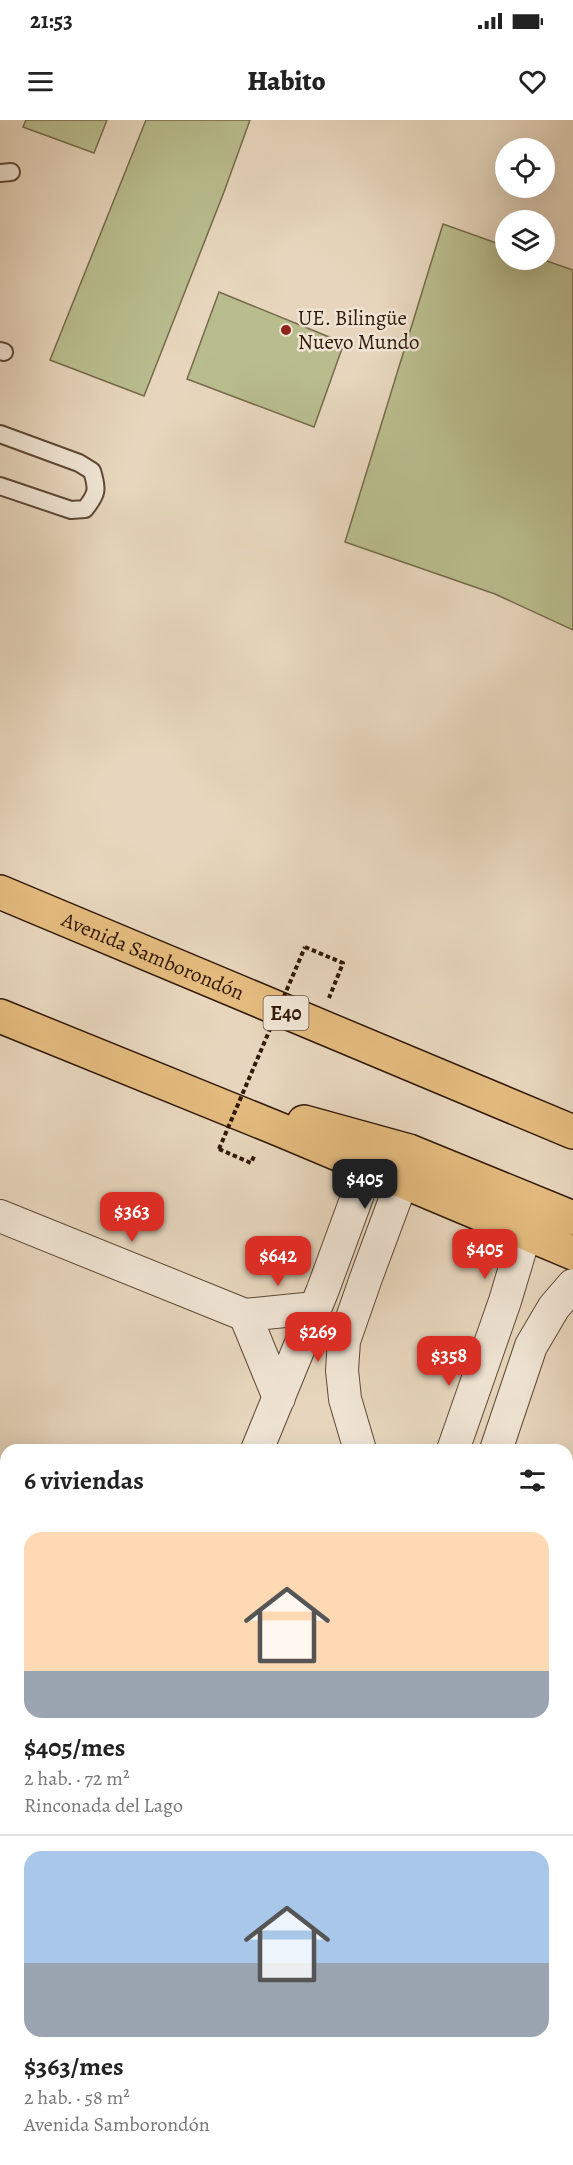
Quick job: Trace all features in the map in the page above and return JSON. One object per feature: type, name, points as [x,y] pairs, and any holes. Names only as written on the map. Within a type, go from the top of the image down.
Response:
[{"type":"highway","name":"Avenida Samborondón","points":[[0,892],[573,1132]]},
{"type":"highway","points":[[0,1017],[573,1253]]},
{"type":"highway","points":[[167,1084],[409,1151],[573,1218]]},
{"type":"street","points":[[260,1444],[315,1308],[368,1167]]},
{"type":"street","points":[[358,1444],[345,1399],[342,1370],[344,1341],[402,1181]]},
{"type":"street","points":[[0,1216],[244,1315],[315,1308]]},
{"type":"street","points":[[455,1444],[498,1322],[525,1233]]},
{"type":"street","points":[[498,1444],[531,1346],[554,1308],[573,1285]]},
{"type":"street","points":[[244,1315],[279,1398]]},
{"type":"street","points":[[498,1322],[538,1335]]},
{"type":"lane","points":[[0,434],[80,464],[92,471],[97,486],[94,497],[85,509],[71,510],[0,486]]},
{"type":"path","points":[[251,1163],[219,1149],[305,947],[343,963]]},
{"type":"green space","points":[[26,120],[107,120],[94,153],[23,127]]},
{"type":"green space","points":[[146,120],[250,120],[144,396],[50,360]]},
{"type":"green space","points":[[443,224],[495,242],[495,270],[555,270],[555,264],[573,270],[573,630],[495,594],[345,542]]},
{"type":"green space","points":[[219,292],[344,343],[314,427],[187,379]]},
{"type":"place","name":"UE. Bilingüe Nuevo Mundo","points":[[286,330]]}]
